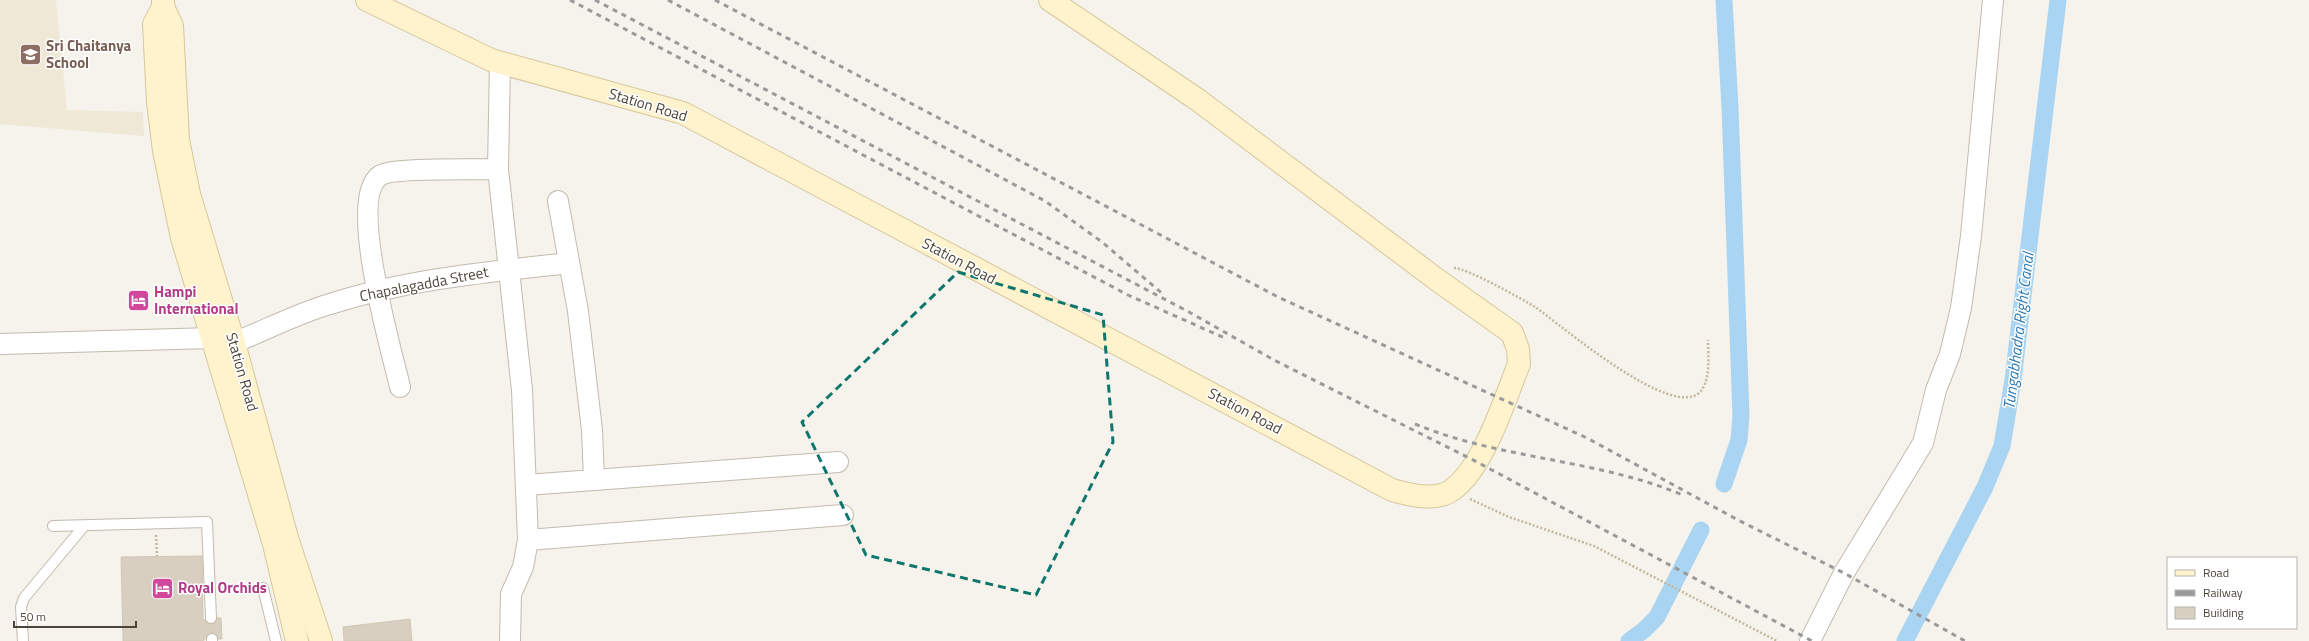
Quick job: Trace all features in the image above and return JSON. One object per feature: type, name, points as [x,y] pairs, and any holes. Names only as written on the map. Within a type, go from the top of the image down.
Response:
[{"type":"street","name":"Station Road","points":[[366,0],[500,62],[683,113],[1392,490],[1411,496],[1434,496],[1451,491]]},
{"type":"street","points":[[1050,0],[1198,100],[1436,279],[1512,333],[1518,349],[1519,364],[1477,462],[1451,491]]},
{"type":"street","points":[[1810,641],[1844,573],[1923,443],[1936,390],[1950,354],[1961,308],[1971,236],[1993,0]]},
{"type":"street","name":"Station Road","points":[[163,4],[172,26],[178,140],[189,194],[221,343],[298,641]]},
{"type":"street","points":[[500,62],[498,169],[522,390],[528,540],[523,567],[511,594],[510,641]]},
{"type":"street","points":[[400,387],[370,256],[367,218],[368,207],[375,179],[382,175],[400,171],[498,169]]},
{"type":"street","points":[[558,201],[582,339],[592,430],[594,480]]},
{"type":"street","name":"Chapalagadda Street","points":[[221,343],[329,304],[377,290],[434,279],[569,262]]},
{"type":"street","name":"Station Road","points":[[221,343],[321,641]]},
{"type":"street","points":[[0,344],[221,343]]},
{"type":"street","points":[[526,485],[838,462]]},
{"type":"street","points":[[528,540],[843,515]]},
{"type":"lane","points":[[53,526],[207,522],[212,618]]},
{"type":"lane","points":[[23,641],[21,608],[24,598],[84,526]]},
{"type":"lane","points":[[264,588],[276,641]]},
{"type":"path","points":[[1436,279],[1448,267],[1457,268],[1488,282],[1535,307],[1628,375],[1678,398],[1688,398],[1701,390],[1707,375],[1708,340]]},
{"type":"path","points":[[1451,491],[1509,517],[1594,546],[1777,641]]},
{"type":"path","points":[[156,524],[157,556]]},
{"type":"highlighted area","points":[[958,272],[1103,315],[1113,442],[1036,595],[866,555],[802,422]]},
{"type":"shaded area","name":"Sri Chaitanya School","points":[[0,0],[56,0],[67,110],[143,112],[144,136],[0,124]]},
{"type":"building","name":"Royal Orchids","points":[[202,556],[203,619],[211,624],[215,623],[217,618],[221,618],[222,639],[218,639],[216,634],[212,633],[203,641],[123,641],[121,557]]},
{"type":"building","points":[[410,619],[412,641],[344,641],[343,627]]},
{"type":"waterway","points":[[1724,0],[1730,107],[1741,416],[1739,440],[1724,484]]},
{"type":"waterway","name":"Tungabhadra Right Canal","points":[[1905,641],[1985,487],[2002,446],[2013,380],[2058,0]]},
{"type":"waterway","points":[[1629,641],[1644,630],[1657,617],[1701,530]]},
{"type":"railway","points":[[570,0],[1128,295],[1227,339]]},
{"type":"railway","points":[[595,0],[1189,312],[1274,360],[1477,462],[1812,641]]},
{"type":"railway","points":[[668,0],[1045,201],[1102,242],[1164,295]]},
{"type":"railway","points":[[715,0],[1278,297],[1587,438],[1738,520],[1844,573],[1965,641]]},
{"type":"railway","points":[[1415,424],[1448,436],[1482,445],[1619,474],[1685,496]]},
{"type":"place","name":"Sri Chaitanya School","points":[[31,55]]},
{"type":"place","name":"Hampi International","points":[[138,301]]},
{"type":"place","name":"Royal Orchids","points":[[162,588]]}]
